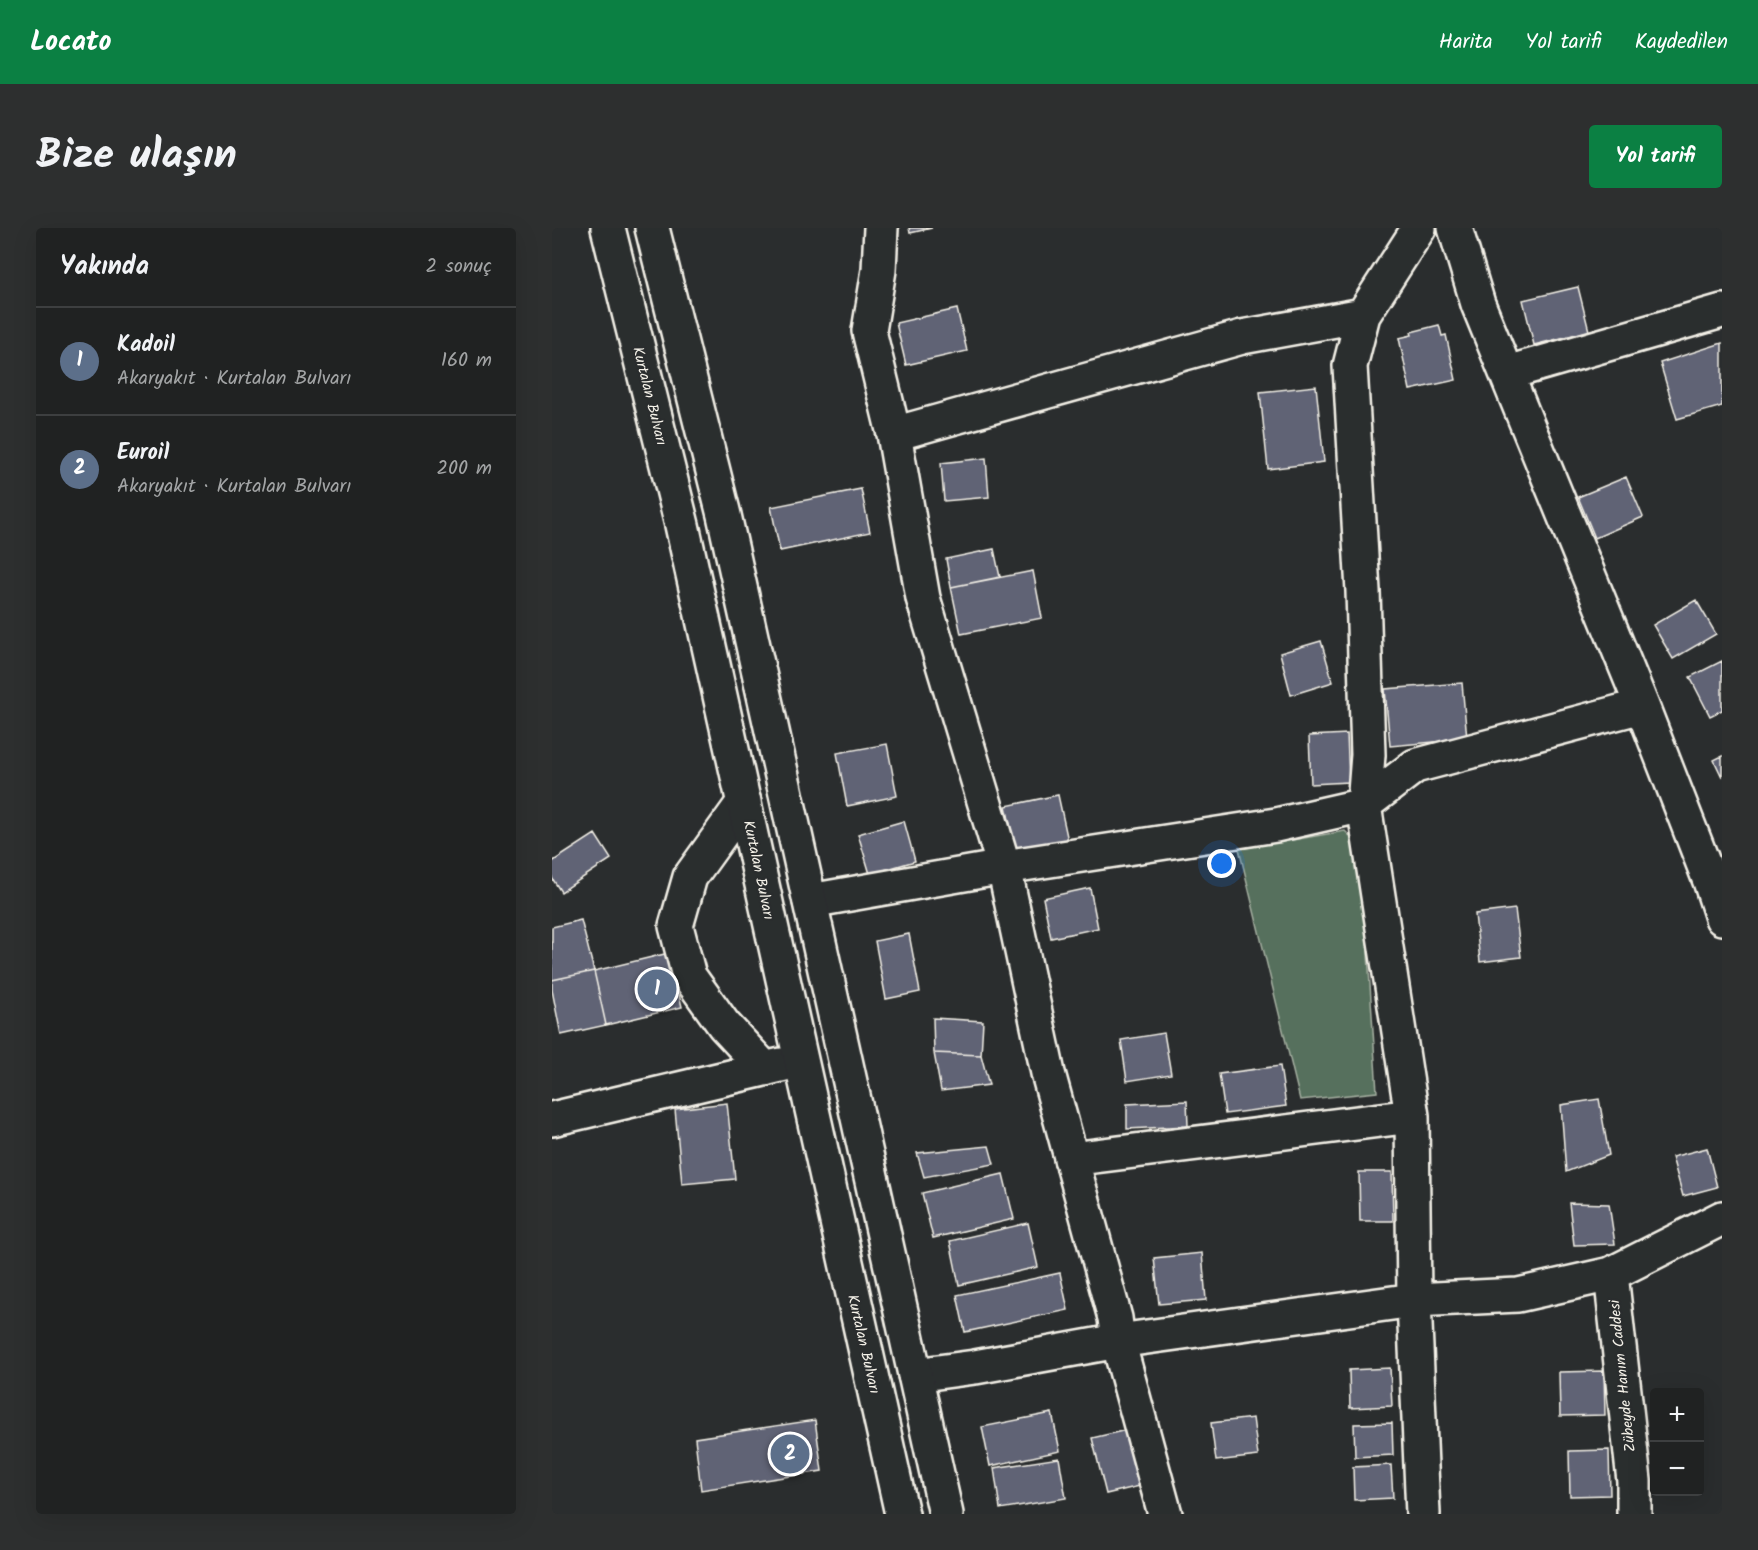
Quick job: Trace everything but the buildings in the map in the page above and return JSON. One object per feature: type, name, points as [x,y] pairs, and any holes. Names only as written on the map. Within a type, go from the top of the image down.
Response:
[{"type":"main road","name":"Kurtalan Bulvarı","points":[[608,228],[682,525],[902,1514]]},
{"type":"main road","points":[[652,228],[724,514],[946,1514]]},
{"type":"main road","points":[[881,228],[879,270],[868,331],[894,434],[923,598],[1004,867],[1048,1073],[1115,1318],[1118,1341],[1165,1514]]},
{"type":"main road","points":[[1419,228],[1363,315],[1350,366],[1364,603],[1368,755],[1364,805],[1412,1116],[1414,1300],[1423,1514]]},
{"type":"main road","points":[[1455,228],[1478,304],[1642,706],[1722,918]]},
{"type":"main road","points":[[1506,373],[1722,311]]},
{"type":"main road","points":[[894,434],[1242,336],[1363,315]]},
{"type":"main road","points":[[810,901],[1004,867],[1276,825],[1364,805],[1415,766],[1642,706]]},
{"type":"main road","points":[[744,802],[690,877],[676,926],[689,976],[724,1025],[765,1069]]},
{"type":"main road","points":[[552,1119],[801,1061]]},
{"type":"main road","points":[[1071,1159],[1412,1116]]},
{"type":"main road","points":[[915,1375],[975,1367],[1118,1341],[1414,1300],[1518,1295],[1611,1274],[1722,1218]]},
{"type":"main road","name":"Zübeyde Hanım Caddesi","points":[[1611,1274],[1634,1481],[1634,1514]]},
{"type":"green space","points":[[1345,831],[1361,847],[1377,1092],[1300,1100],[1239,849]]},
{"type":"place","name":"Kadoil","points":[[657,989]]},
{"type":"place","name":"Euroil","points":[[790,1454]]}]
